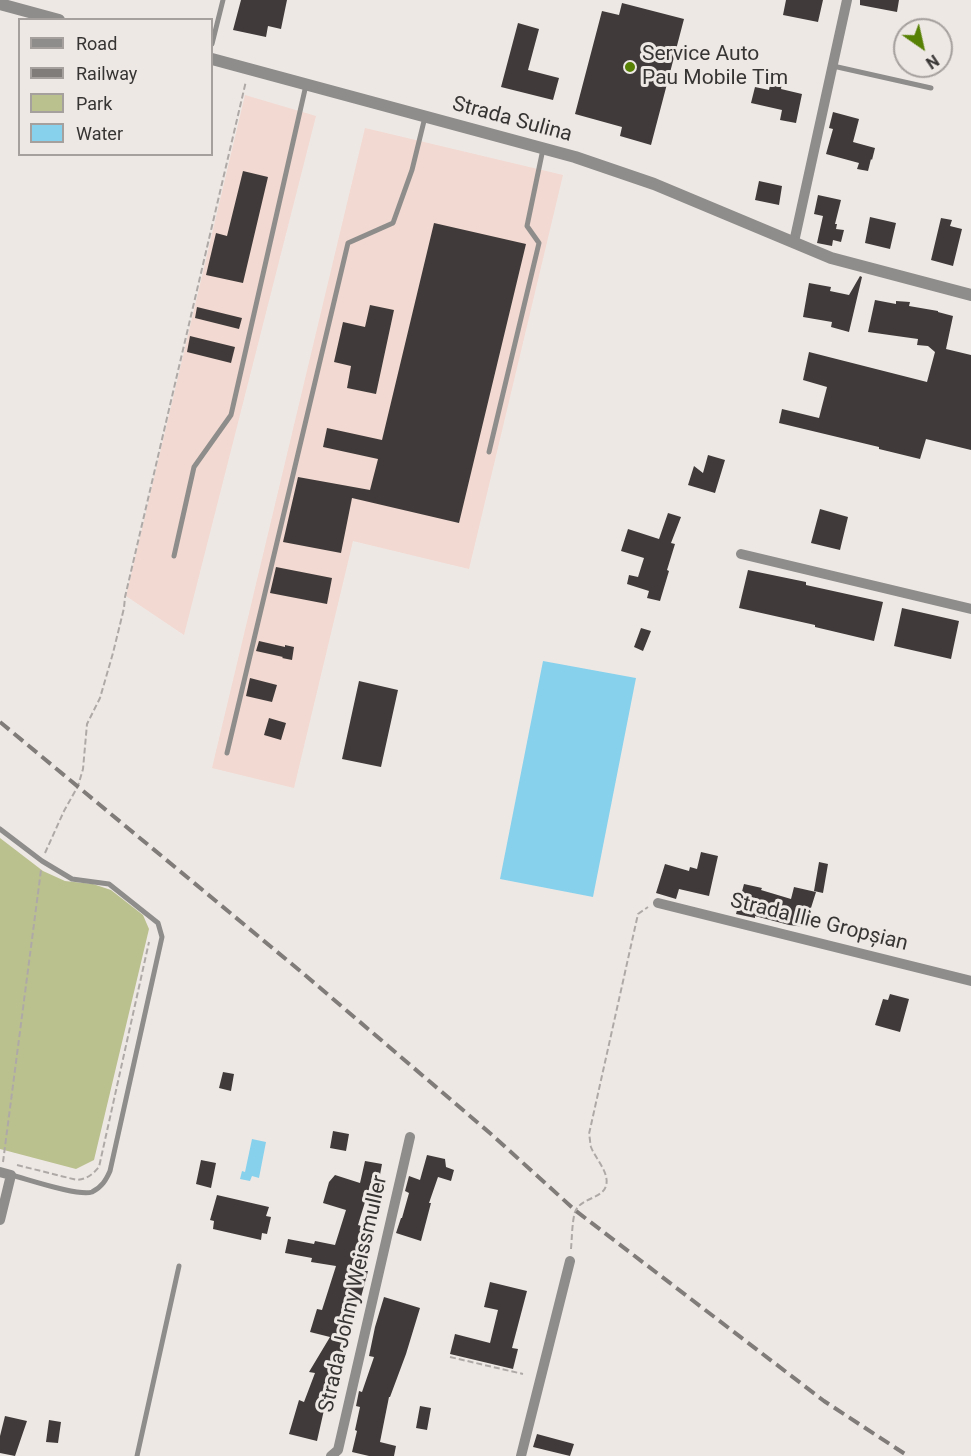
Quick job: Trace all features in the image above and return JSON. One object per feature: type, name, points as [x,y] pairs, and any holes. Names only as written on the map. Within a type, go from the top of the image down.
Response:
[{"type":"street","points":[[794,242],[847,0]]},
{"type":"street","points":[[0,4],[52,18]]},
{"type":"street","name":"Strada Sulina","points":[[213,59],[585,160],[654,184],[814,252],[852,265],[971,295]]},
{"type":"street","points":[[741,554],[971,609]]},
{"type":"street","name":"Strada Ilie Gropșian","points":[[658,903],[971,981]]},
{"type":"street","name":"Strada Johny Weissmuller","points":[[331,1456],[338,1450],[410,1137]]},
{"type":"street","points":[[0,1220],[5,1174]]},
{"type":"street","points":[[521,1456],[570,1261]]},
{"type":"lane","points":[[213,40],[223,0]]},
{"type":"lane","points":[[833,66],[931,88]]},
{"type":"lane","points":[[174,556],[194,467],[231,415],[306,85]]},
{"type":"lane","points":[[227,753],[348,243],[393,223],[412,170],[425,117]]},
{"type":"lane","points":[[489,452],[539,243],[527,226],[543,149]]},
{"type":"lane","points":[[0,829],[42,861],[72,879],[109,884],[158,923],[162,937],[110,1171],[104,1184],[91,1193],[75,1192],[5,1174]]},
{"type":"lane","points":[[137,1456],[179,1266]]},
{"type":"path","points":[[2,1161],[42,861],[64,811],[78,786],[83,769],[87,724],[99,698],[113,653],[249,69]]},
{"type":"path","points":[[570,1261],[576,1211],[582,1203],[602,1192],[607,1185],[601,1164],[591,1148],[589,1134],[638,914],[658,903]]},
{"type":"path","points":[[14,1164],[76,1180],[89,1177],[99,1167],[149,942]]},
{"type":"path","points":[[450,1357],[523,1374]]},
{"type":"shaded area","points":[[245,95],[316,116],[184,635],[126,596]]},
{"type":"shaded area","points":[[365,128],[563,175],[469,569],[353,541],[294,788],[212,768]]},
{"type":"green space","points":[[0,838],[43,871],[65,881],[93,884],[111,890],[143,915],[149,929],[94,1160],[76,1169],[0,1149]]},
{"type":"water","points":[[543,661],[636,678],[593,897],[500,879]]},
{"type":"water","points":[[252,1139],[266,1142],[259,1178],[252,1176],[250,1181],[240,1179],[242,1171],[245,1172]]},
{"type":"building","points":[[241,0],[287,0],[281,29],[268,26],[266,37],[233,30]]},
{"type":"building","points":[[786,0],[823,0],[818,22],[783,15]]},
{"type":"building","points":[[860,0],[899,0],[897,12],[860,5]]},
{"type":"building","name":"Service Auto Pau Mobile Tim","points":[[622,3],[684,19],[651,145],[620,136],[622,127],[575,114],[602,11],[619,15]]},
{"type":"building","points":[[518,23],[539,29],[528,70],[559,78],[553,100],[501,87]]},
{"type":"building","points":[[771,80],[782,82],[781,89],[802,94],[796,123],[780,120],[782,110],[751,103],[755,87],[769,90]]},
{"type":"building","points":[[833,112],[859,119],[853,142],[875,148],[868,171],[857,169],[859,163],[826,154],[833,129],[829,128]]},
{"type":"building","points":[[243,171],[268,177],[243,283],[206,275],[216,233],[227,236]]},
{"type":"building","points":[[759,181],[782,186],[779,205],[755,200]]},
{"type":"building","points":[[818,195],[841,200],[835,224],[837,224],[836,229],[844,230],[841,242],[833,240],[832,246],[817,243],[823,216],[814,214]]},
{"type":"building","points":[[870,217],[896,223],[890,249],[865,243]]},
{"type":"building","points":[[941,218],[952,220],[950,226],[962,229],[953,266],[931,260]]},
{"type":"building","points":[[434,223],[526,244],[459,523],[352,498],[341,553],[283,542],[298,477],[370,490],[378,459],[323,447],[327,428],[382,440]]},
{"type":"building","points":[[860,276],[862,277],[849,332],[831,327],[832,322],[803,317],[809,283],[831,287],[830,291],[849,295]]},
{"type":"building","points":[[875,300],[896,304],[896,301],[910,302],[909,306],[953,316],[946,349],[971,355],[971,450],[926,439],[920,459],[779,423],[782,409],[819,418],[827,387],[803,380],[809,352],[927,382],[935,352],[928,346],[917,345],[918,339],[868,332]]},
{"type":"building","points":[[370,305],[394,310],[376,394],[347,388],[351,366],[334,362],[343,322],[365,327]]},
{"type":"building","points":[[197,307],[242,318],[239,329],[195,318]]},
{"type":"building","points":[[190,336],[235,347],[231,363],[187,352]]},
{"type":"building","points":[[708,455],[725,460],[715,493],[688,485],[694,466],[703,473]]},
{"type":"building","points":[[820,509],[848,517],[840,550],[811,543]]},
{"type":"building","points":[[668,513],[681,517],[671,543],[675,544],[660,601],[647,598],[649,591],[627,584],[629,575],[638,577],[644,558],[621,551],[628,529],[659,539]]},
{"type":"building","points":[[276,567],[332,578],[327,604],[270,593]]},
{"type":"building","points":[[748,570],[883,602],[874,641],[739,608]]},
{"type":"building","points":[[902,608],[959,621],[951,659],[894,646]]},
{"type":"building","points":[[641,628],[651,631],[643,651],[634,647]]},
{"type":"building","points":[[259,641],[294,647],[292,660],[256,651]]},
{"type":"building","points":[[250,678],[277,685],[272,702],[246,696]]},
{"type":"building","points":[[359,681],[398,690],[381,767],[342,759]]},
{"type":"building","points":[[269,718],[286,723],[281,740],[264,735]]},
{"type":"building","points":[[701,852],[718,856],[709,896],[679,889],[676,899],[656,893],[665,864],[689,871],[690,867],[697,869]]},
{"type":"building","points":[[819,862],[828,864],[823,893],[814,891]]},
{"type":"building","points":[[744,884],[791,899],[794,887],[816,892],[805,927],[736,914]]},
{"type":"building","points":[[890,994],[909,999],[900,1032],[875,1025],[883,999],[888,1000]]},
{"type":"building","points":[[223,1072],[234,1074],[231,1091],[219,1088]]},
{"type":"building","points":[[333,1131],[349,1134],[346,1151],[330,1148]]},
{"type":"building","points":[[427,1155],[445,1159],[446,1167],[454,1170],[451,1181],[438,1177],[429,1203],[431,1203],[421,1241],[396,1233],[409,1193],[405,1191],[409,1176],[420,1180]]},
{"type":"building","points":[[201,1160],[216,1163],[211,1188],[196,1184]]},
{"type":"building","points":[[365,1161],[382,1164],[379,1180],[372,1179],[358,1225],[365,1227],[358,1249],[368,1251],[364,1271],[368,1271],[360,1301],[355,1300],[349,1317],[352,1318],[341,1359],[343,1360],[324,1410],[317,1441],[289,1434],[299,1400],[304,1402],[315,1373],[309,1372],[330,1337],[310,1332],[317,1309],[322,1310],[336,1266],[311,1262],[312,1258],[285,1253],[288,1239],[335,1245],[346,1210],[323,1203],[329,1182],[335,1175],[360,1183]]},
{"type":"building","points":[[217,1195],[269,1207],[266,1216],[271,1217],[267,1234],[262,1233],[261,1240],[213,1229],[214,1221],[210,1220]]},
{"type":"building","points":[[490,1282],[527,1291],[512,1348],[518,1349],[513,1369],[450,1354],[455,1334],[490,1343],[498,1310],[484,1307]]},
{"type":"building","points":[[384,1297],[420,1308],[406,1354],[389,1397],[380,1442],[396,1446],[394,1456],[369,1456],[352,1452],[360,1407],[356,1406],[359,1391],[362,1392],[374,1357],[369,1356]]},
{"type":"building","points":[[420,1406],[431,1408],[427,1430],[416,1428]]},
{"type":"building","points":[[5,1416],[27,1421],[15,1456],[0,1453],[0,1436]]},
{"type":"building","points":[[49,1420],[61,1422],[58,1443],[46,1442]]},
{"type":"building","points":[[537,1434],[574,1444],[570,1456],[533,1447]]},
{"type":"railway","points":[[0,722],[305,975],[491,1134],[576,1211],[824,1401],[908,1456]]},
{"type":"place","name":"Service Auto Pau Mobile Tim","points":[[630,67]]}]
